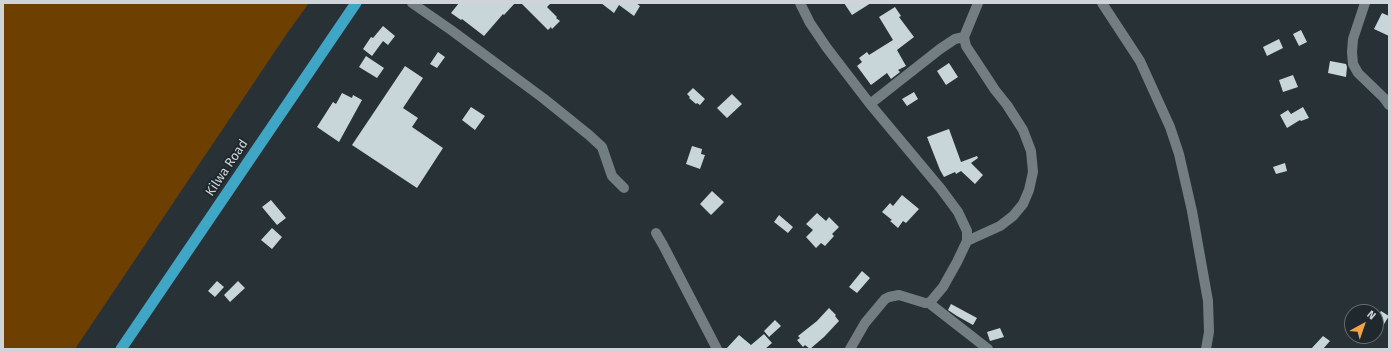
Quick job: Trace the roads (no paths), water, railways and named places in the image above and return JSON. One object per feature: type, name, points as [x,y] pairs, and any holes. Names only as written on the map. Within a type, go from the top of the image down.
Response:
[{"type":"highway","name":"Kilwa Road","points":[[121,349],[356,3]]},
{"type":"street","points":[[412,3],[452,30],[589,134],[602,146],[612,176],[624,188]]},
{"type":"street","points":[[800,3],[810,23],[827,48],[870,104],[941,189],[958,212],[967,231],[967,241],[957,262],[943,287],[929,303]]},
{"type":"street","points":[[967,241],[1000,226],[1013,216],[1023,204],[1029,190],[1033,172],[1031,151],[1023,130],[966,46],[964,37],[978,3]]},
{"type":"street","points":[[1102,3],[1140,61],[1170,127],[1177,147],[1192,211],[1208,300],[1209,332],[1206,349]]},
{"type":"street","points":[[1365,3],[1353,39],[1353,64],[1358,73],[1384,98],[1389,105]]},
{"type":"street","points":[[870,104],[940,49],[955,39],[964,37]]},
{"type":"street","points":[[656,233],[717,349]]},
{"type":"street","points":[[850,349],[865,323],[885,299],[899,295],[929,303],[988,349]]}]
